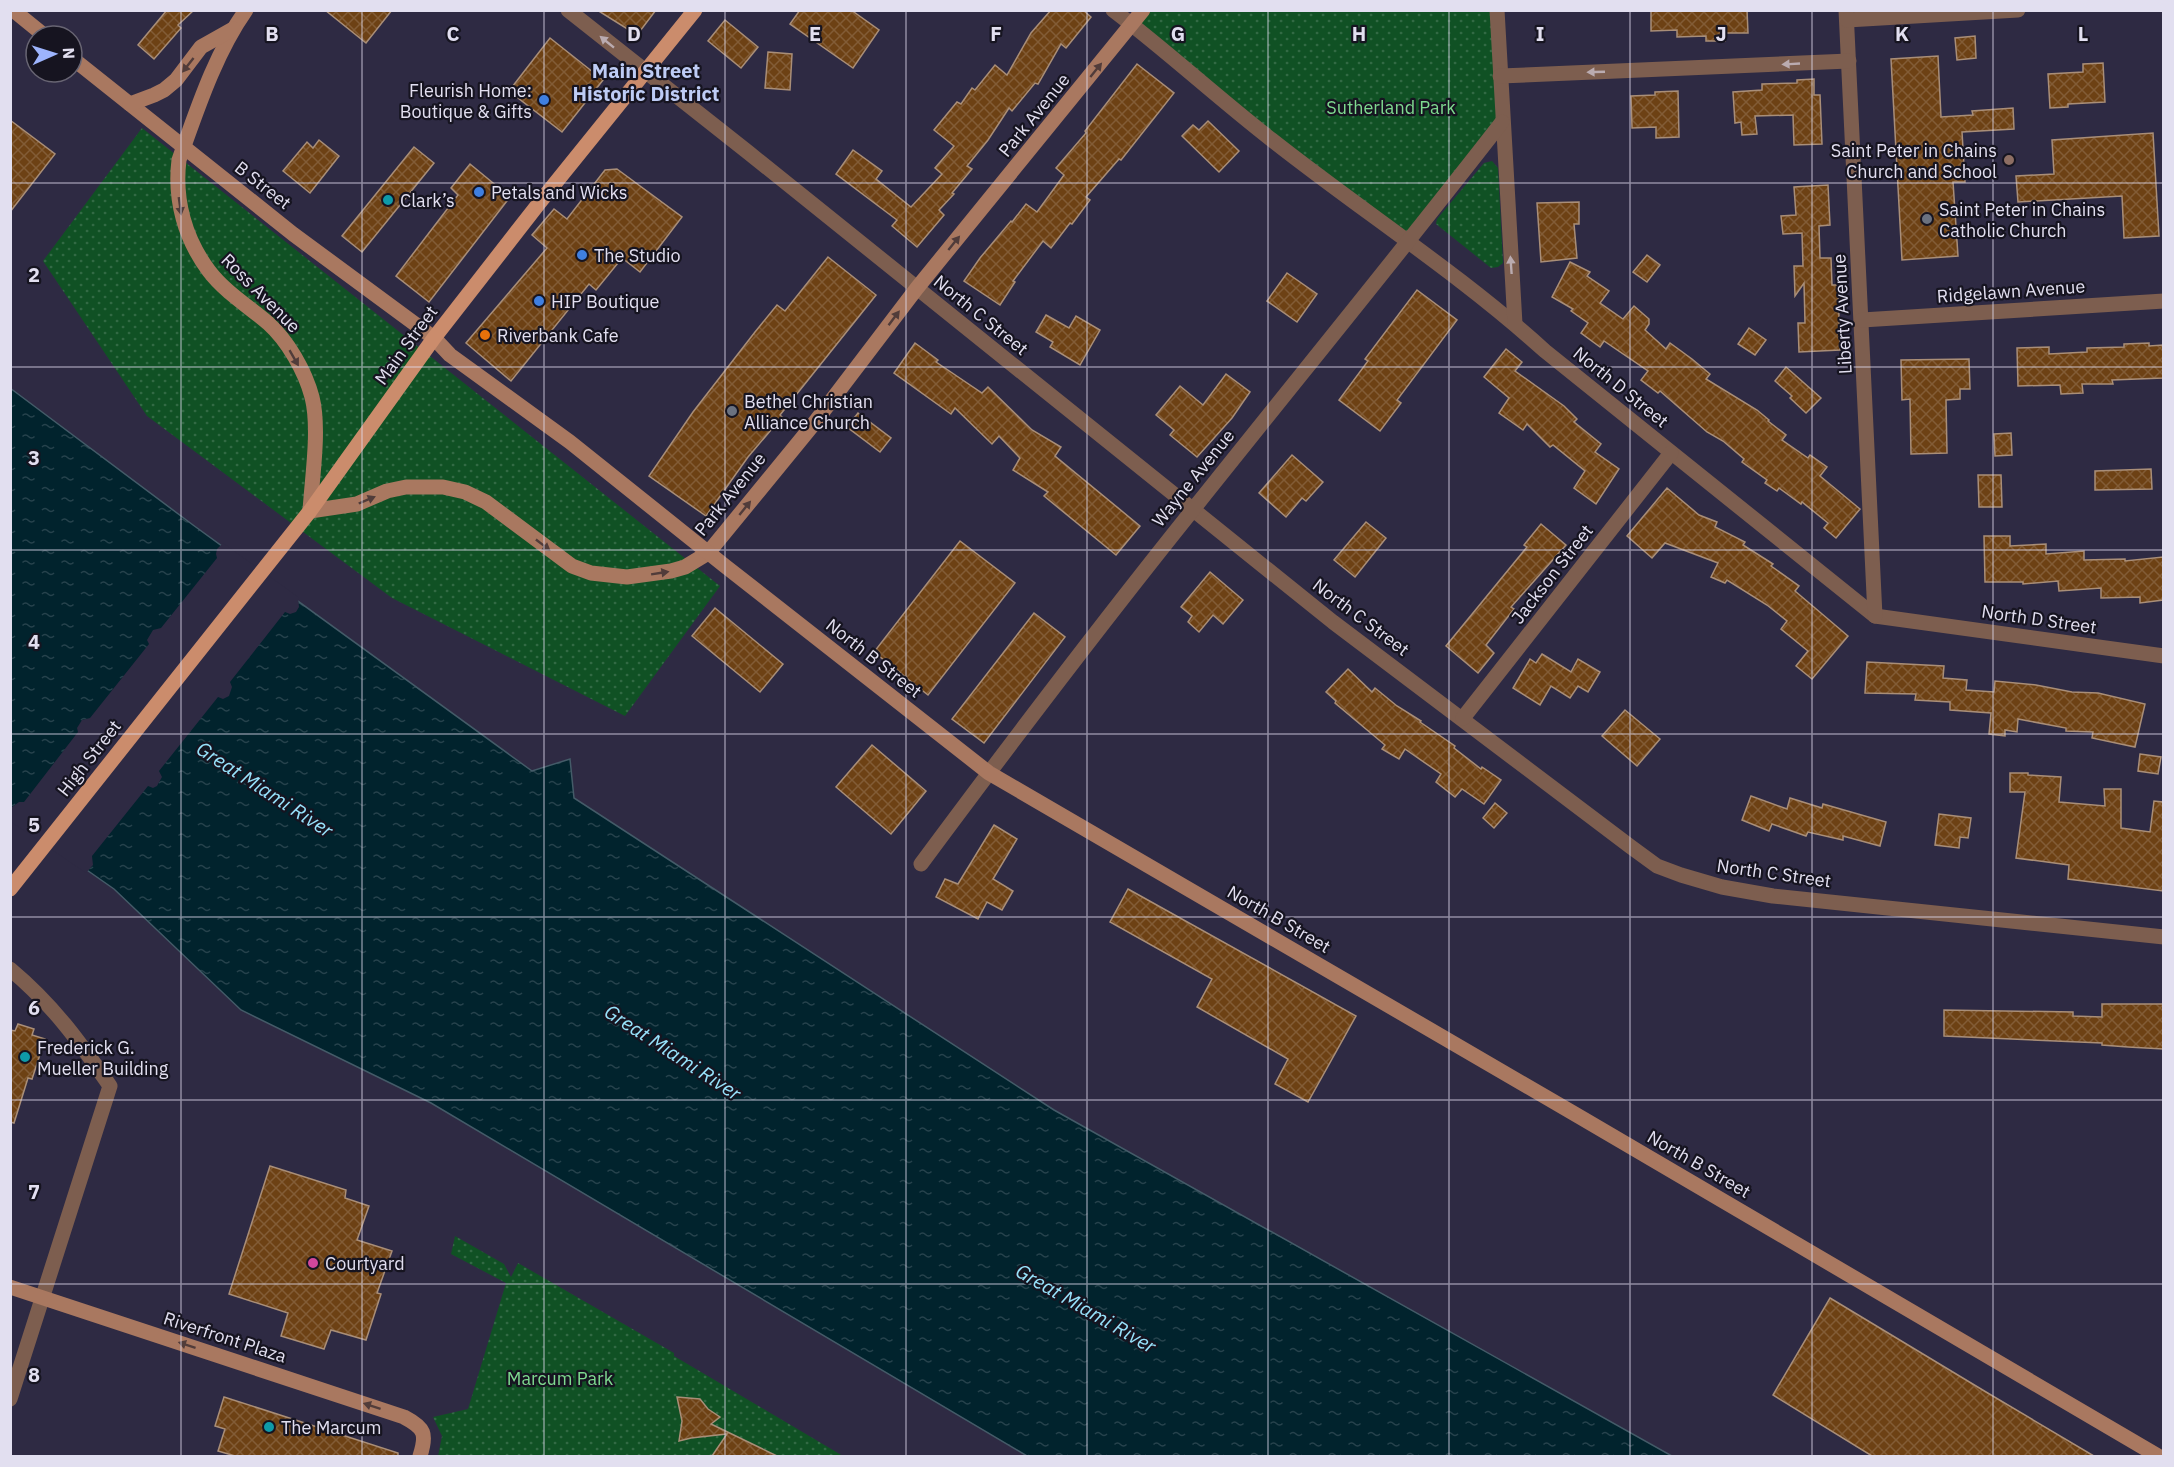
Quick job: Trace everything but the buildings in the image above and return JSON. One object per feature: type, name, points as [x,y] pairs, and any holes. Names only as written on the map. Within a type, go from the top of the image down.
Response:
[{"type":"main road","points":[[13,10],[30,24]]},
{"type":"main road","name":"Ross Avenue","points":[[246,10],[233,29],[183,148],[177,175],[179,195],[183,224],[210,272],[269,324],[285,342],[305,379],[312,398],[315,426],[310,511]]},
{"type":"main road","name":"Main Street","points":[[154,708],[310,511],[434,338],[695,10]]},
{"type":"main road","name":"Park Avenue","points":[[310,511],[357,504],[387,491],[406,487],[443,487],[465,492],[486,502],[572,566],[591,573],[627,577],[686,567],[708,553],[812,426],[917,288],[1143,10]]},
{"type":"main road","points":[[129,104],[164,90],[176,80],[201,47],[233,29]]},
{"type":"main road","name":"B Street","points":[[84,68],[293,234],[434,338]]},
{"type":"main road","name":"North B Street","points":[[434,338],[450,356],[570,442],[708,553],[989,772],[2158,1456]]},
{"type":"main road","name":"High Street","points":[[11,888],[154,708]]},
{"type":"main road","name":"Riverfront Plaza","points":[[10,1287],[404,1417],[417,1424],[424,1432],[424,1443],[420,1456]]},
{"type":"street","name":"North C Street","points":[[568,10],[1333,622],[1658,866],[1722,888],[1773,896],[2163,937]]},
{"type":"street","name":"North D Street","points":[[1113,10],[1272,140],[1410,241],[1515,324],[1545,351],[1875,616],[2163,656]]},
{"type":"street","points":[[1497,10],[1515,324]]},
{"type":"street","points":[[1847,15],[2018,10]]},
{"type":"street","name":"Liberty Avenue","points":[[1847,15],[1875,616]]},
{"type":"street","points":[[1500,76],[1849,61]]},
{"type":"street","name":"Wayne Avenue","points":[[921,864],[989,772],[1193,508],[1410,241],[1502,122]]},
{"type":"street","name":"Ridgelawn Avenue","points":[[1862,320],[2163,301]]},
{"type":"street","name":"Jackson Street","points":[[1463,718],[1671,453]]},
{"type":"street","points":[[10,969],[51,1007],[71,1030],[110,1086],[10,1399]]},
{"type":"green space","name":"Sutherland Park","points":[[1143,10],[1497,11],[1502,122],[1409,241],[1132,25]]},
{"type":"green space","points":[[142,128],[720,586],[625,716],[392,598],[147,416],[43,261]]},
{"type":"green space","points":[[1492,161],[1498,168],[1503,263],[1491,268],[1436,224],[1437,219],[1484,163]]},
{"type":"green space","name":"Marcum Park","points":[[455,1236],[504,1264],[511,1277],[518,1263],[674,1353],[674,1356],[843,1456],[438,1456],[442,1436],[433,1417],[468,1409],[506,1283],[451,1254]]},
{"type":"water","name":"Great Miami River","points":[[10,388],[193,525],[532,771],[570,759],[574,798],[1054,1110],[1672,1456],[1027,1456],[431,1103],[241,1010],[114,889],[11,817]]},
{"type":"pier","points":[[223,543],[298,597],[299,607],[296,612],[290,614],[285,612],[230,682],[232,687],[229,696],[223,699],[218,697],[159,771],[162,777],[157,786],[153,788],[148,786],[92,856],[93,865],[86,873],[10,821],[12,807],[19,802],[24,802],[78,732],[77,728],[82,720],[90,718],[149,644],[147,640],[153,630],[161,628],[217,558],[217,549]]},
{"type":"place","name":"Fleurish Home: Boutique & Gifts","points":[[544,100]]},
{"type":"place","name":"Saint Peter in Chains Church and School","points":[[2009,160]]},
{"type":"place","name":"Petals and Wicks","points":[[479,192]]},
{"type":"place","name":"Clark’s","points":[[388,200]]},
{"type":"place","name":"Saint Peter in Chains Catholic Church","points":[[1927,219]]},
{"type":"place","name":"The Studio","points":[[582,255]]},
{"type":"place","name":"HIP Boutique","points":[[539,301]]},
{"type":"place","name":"Riverbank Cafe","points":[[485,335]]},
{"type":"place","name":"Bethel Christian Alliance Church","points":[[732,411]]},
{"type":"place","name":"Frederick G. Mueller Building","points":[[25,1057]]},
{"type":"place","name":"Courtyard","points":[[313,1263]]},
{"type":"place","name":"The Marcum","points":[[269,1427]]},
{"type":"district","name":"Main Street Historic District","points":[[646,82]]}]
